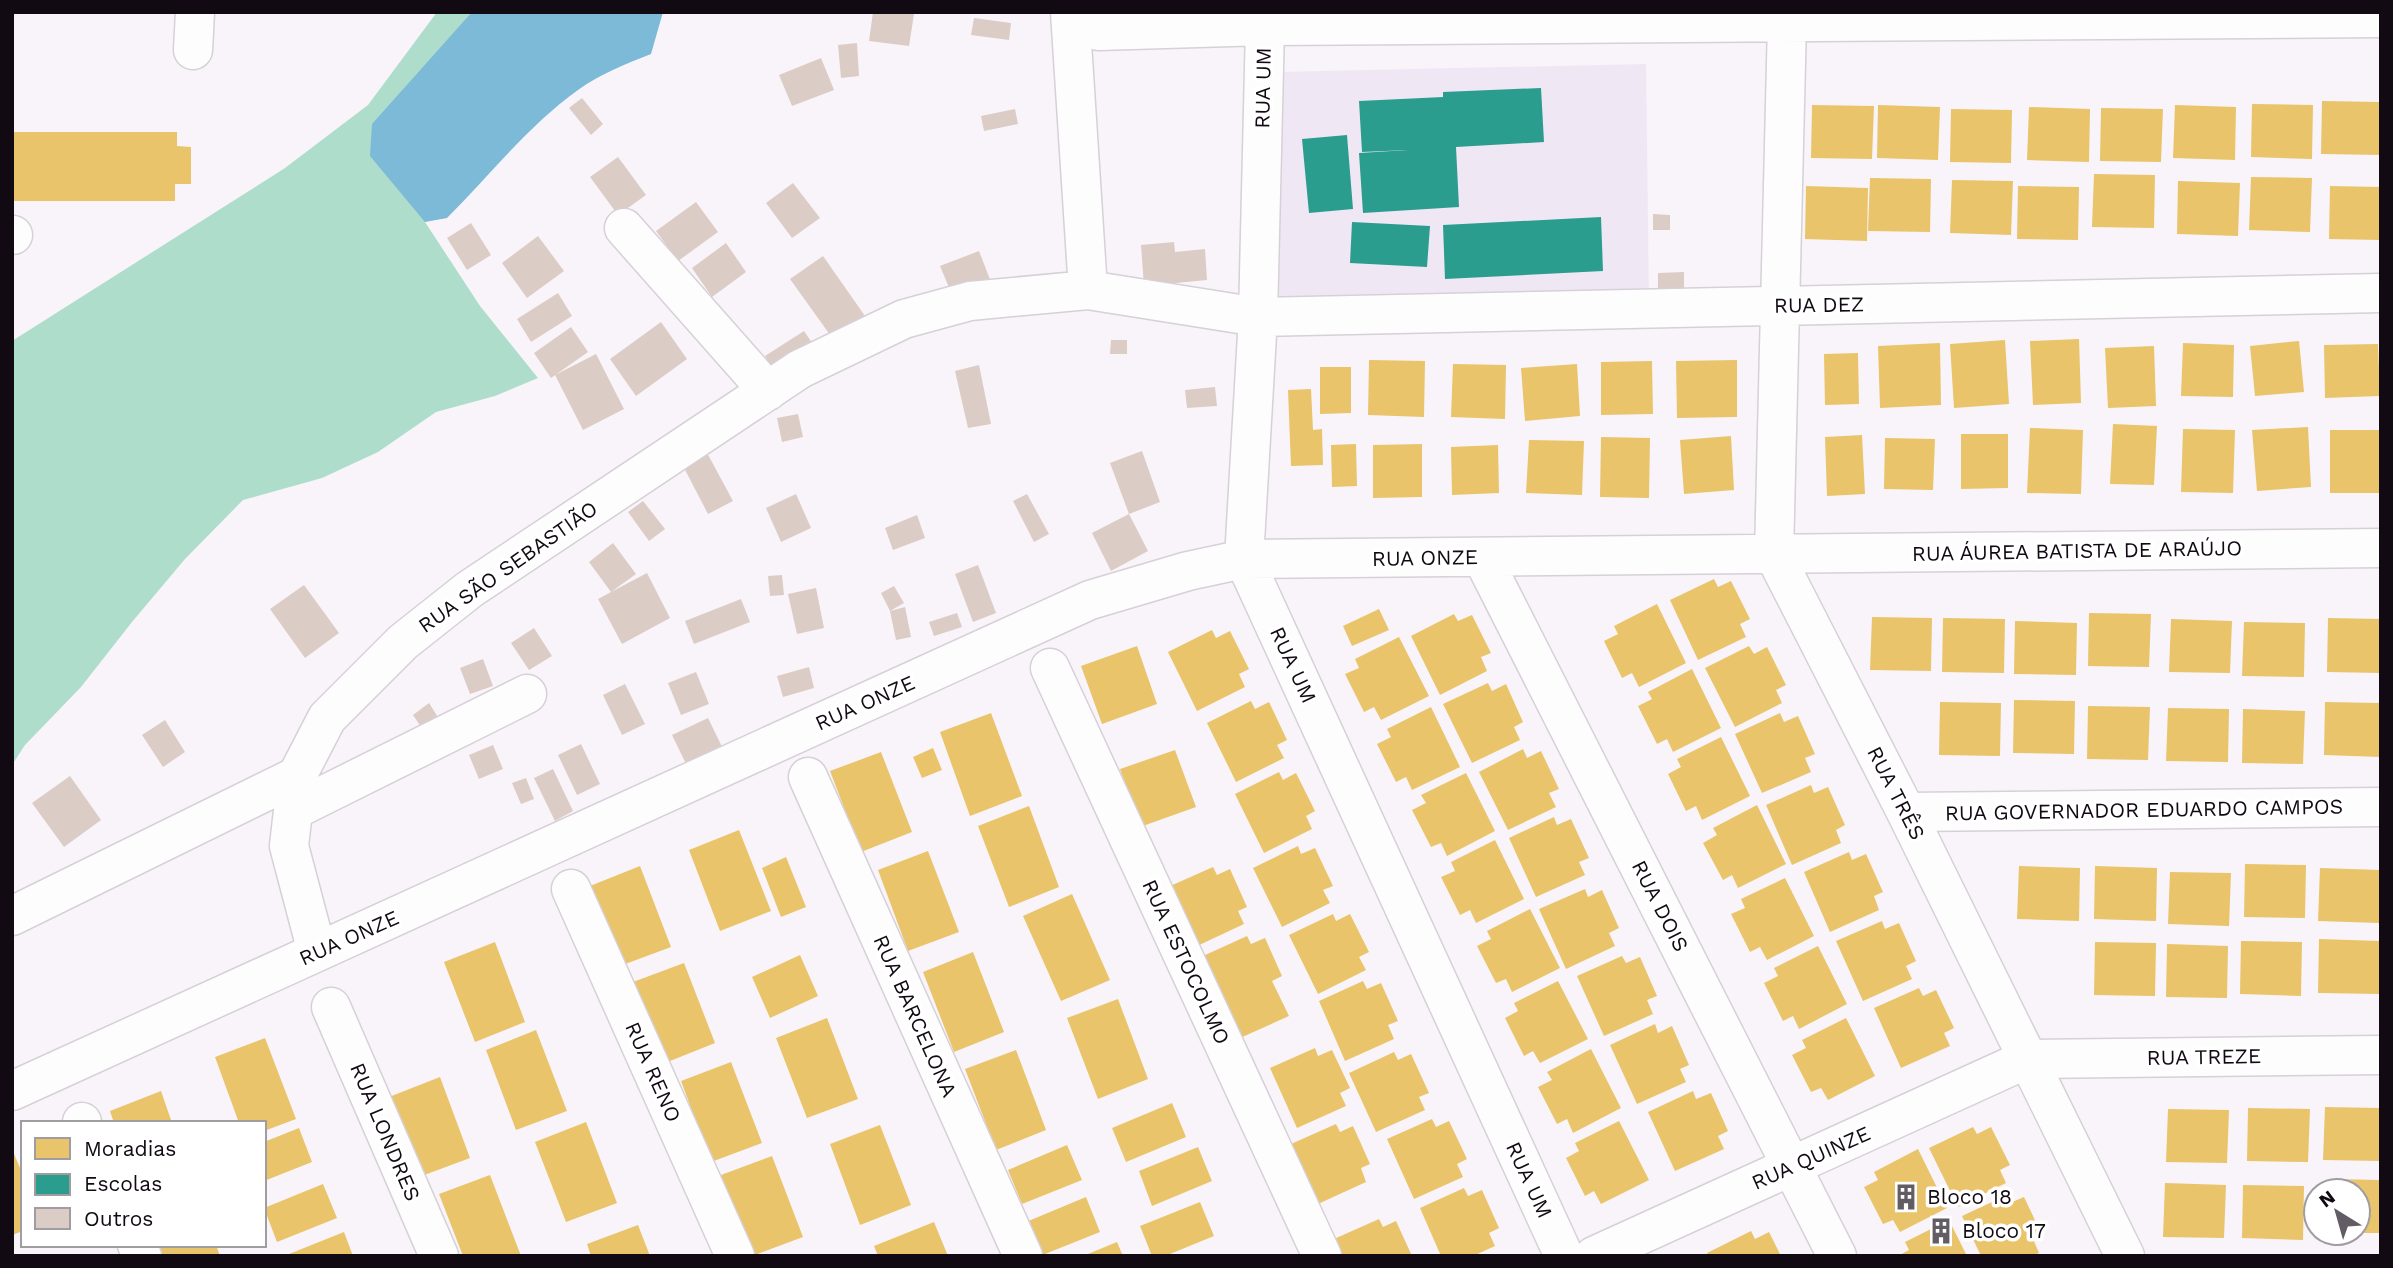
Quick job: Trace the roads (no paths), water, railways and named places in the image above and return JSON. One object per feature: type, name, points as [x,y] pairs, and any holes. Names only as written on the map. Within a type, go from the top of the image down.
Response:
[{"type":"street","points":[[192,50],[195,12]]},
{"type":"street","points":[[1088,290],[1080,18],[1265,26],[2381,18]]},
{"type":"street","name":"RUA TRÊS","points":[[1787,22],[1774,554],[1906,812],[2124,1256]]},
{"type":"street","name":"RUA UM","points":[[1265,26],[1258,317],[1244,559],[1564,1256]]},
{"type":"street","points":[[624,228],[768,391]]},
{"type":"street","name":"RUA SÃO SEBASTIÃO","points":[[317,952],[289,846],[296,793],[327,718],[403,642],[470,589],[800,369],[904,319],[970,301],[1088,290],[1258,317]]},
{"type":"street","name":"RUA DEZ","points":[[1258,317],[2381,293]]},
{"type":"street","name":"RUA ÁUREA BATISTA DE ARAÚJO","points":[[1774,554],[2381,548]]},
{"type":"street","name":"RUA ONZE","points":[[12,1091],[1090,600],[1188,571],[1244,559],[1774,554]]},
{"type":"street","name":"RUA DOIS","points":[[1482,557],[1837,1256]]},
{"type":"street","name":"RUA ESTOCOLMO","points":[[1050,668],[1321,1256]]},
{"type":"street","points":[[12,916],[527,694]]},
{"type":"street","name":"RUA BARCELONA","points":[[808,777],[1023,1256]]},
{"type":"street","name":"RUA GOVERNADOR EDUARDO CAMPOS","points":[[1906,812],[2381,807]]},
{"type":"street","name":"RUA RENO","points":[[571,889],[735,1256]]},
{"type":"street","name":"RUA LONDRES","points":[[331,1007],[439,1256]]},
{"type":"street","name":"RUA TREZE","points":[[2027,1059],[2381,1055]]},
{"type":"street","name":"RUA QUINZE","points":[[1594,1256],[2027,1059]]},
{"type":"water","points":[[472,12],[663,12],[651,54],[586,84],[526,135],[447,218],[425,222],[370,156],[372,124]]},
{"type":"place","name":"Bloco 18","points":[[1906,1197]]},
{"type":"place","name":"Bloco 17","points":[[1941,1231]]}]
